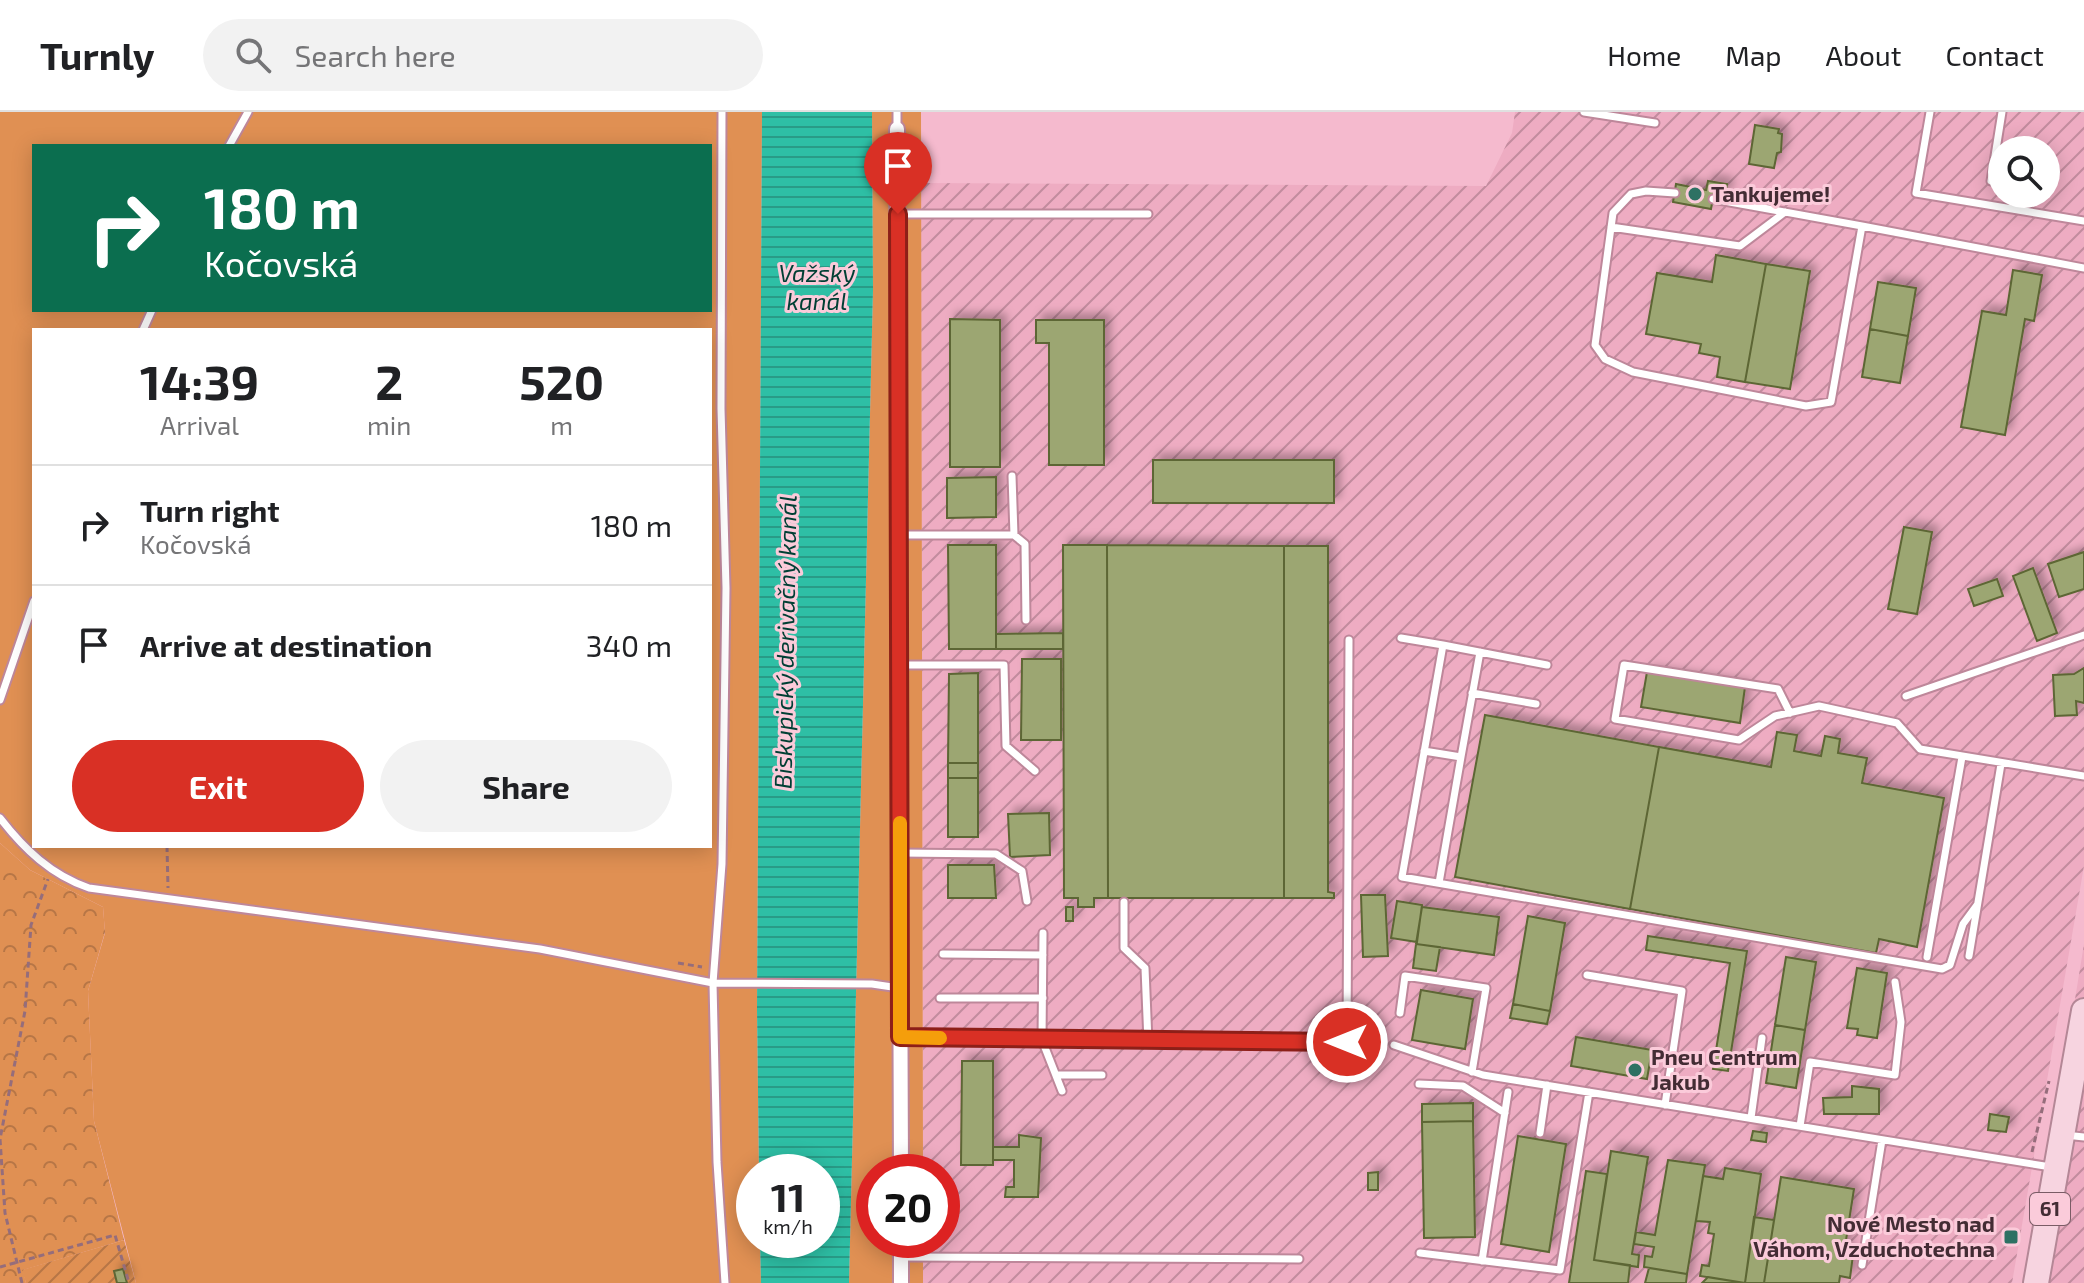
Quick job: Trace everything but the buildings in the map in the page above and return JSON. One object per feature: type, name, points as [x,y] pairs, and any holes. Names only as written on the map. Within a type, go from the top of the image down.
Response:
[{"type":"main road","name":"61","points":[[2036,1283],[2057,1168],[2073,1136],[2084,1011]]},
{"type":"street","points":[[897,129],[901,1154]]},
{"type":"street","points":[[901,1258],[901,1283]]},
{"type":"lane","points":[[230,144],[248,112]]},
{"type":"lane","points":[[722,112],[721,409],[726,588],[722,864],[713,983],[717,1162],[725,1283]]},
{"type":"lane","points":[[897,112],[897,129]]},
{"type":"lane","points":[[1584,112],[1655,123]]},
{"type":"lane","points":[[1930,112],[1916,193],[2084,221]]},
{"type":"lane","points":[[1998,136],[2002,112]]},
{"type":"lane","points":[[1675,193],[1646,191],[1631,194],[1613,213],[1595,345],[1605,359],[1633,372],[1806,406],[1831,402],[1862,226]]},
{"type":"lane","points":[[1713,199],[2084,268]]},
{"type":"lane","points":[[1611,227],[1740,246],[1785,212]]},
{"type":"lane","points":[[898,214],[1148,214]]},
{"type":"lane","points":[[1012,476],[1014,535]]},
{"type":"lane","points":[[899,535],[1014,535],[1025,544],[1026,620]]},
{"type":"lane","points":[[0,700],[32,607]]},
{"type":"lane","points":[[1906,696],[2084,635]]},
{"type":"lane","points":[[1401,638],[1547,665]]},
{"type":"lane","points":[[900,1037],[1347,1042],[1349,640]]},
{"type":"lane","points":[[1443,645],[1402,877],[1942,969],[1950,965],[1963,924],[1977,905]]},
{"type":"lane","points":[[1439,883],[1480,652]]},
{"type":"lane","points":[[899,665],[1004,665],[1006,746],[1035,771]]},
{"type":"lane","points":[[1790,713],[1778,689],[1624,665],[1615,719],[1739,740],[1775,716],[1790,713],[1819,706],[1897,723],[1920,749],[2084,776]]},
{"type":"lane","points":[[1472,693],[1536,704]]},
{"type":"lane","points":[[1424,751],[1461,757]]},
{"type":"lane","points":[[1927,957],[1962,757]]},
{"type":"lane","points":[[1969,956],[2001,764]]},
{"type":"lane","points":[[0,818],[21,844],[53,870],[89,888],[540,949],[713,983],[872,984],[901,989]]},
{"type":"lane","points":[[900,853],[996,854],[1022,871],[1027,901]]},
{"type":"lane","points":[[1124,902],[1124,948],[1145,968],[1148,1042]]},
{"type":"lane","points":[[1043,933],[1042,1040],[1062,1091]]},
{"type":"lane","points":[[943,954],[1043,955]]},
{"type":"lane","points":[[1587,975],[1682,991],[1665,1105]]},
{"type":"lane","points":[[1400,1013],[1405,976],[1486,988],[1472,1072]]},
{"type":"lane","points":[[1800,1126],[1810,1062],[1895,1075],[1901,1022],[1895,982]]},
{"type":"lane","points":[[940,998],[1043,998]]},
{"type":"lane","points":[[1751,1118],[1762,1038]]},
{"type":"lane","points":[[1394,1045],[1472,1072],[2057,1168]]},
{"type":"lane","points":[[1056,1075],[1102,1075]]},
{"type":"lane","points":[[1419,1084],[1463,1086],[1505,1113]]},
{"type":"lane","points":[[1540,1133],[1547,1085]]},
{"type":"lane","points":[[1482,1261],[1508,1092]]},
{"type":"lane","points":[[1420,1253],[1560,1270],[1589,1092]]},
{"type":"lane","points":[[1862,1265],[1882,1140]]},
{"type":"lane","points":[[960,1257],[1299,1259]]},
{"type":"path","points":[[166,899],[167,848]]},
{"type":"path","points":[[22,1283],[5,1213],[0,1139],[25,1011],[31,925],[53,870]]},
{"type":"path","points":[[2029,1164],[2049,1081]]},
{"type":"path","points":[[0,1267],[115,1235],[129,1283]]},
{"type":"shaded area","points":[[1515,112],[2084,112],[2084,866],[2012,1283],[923,1283],[923,1258],[960,1258],[960,1154],[923,1154],[921,183],[1486,186],[1512,133]]},
{"type":"shaded area","points":[[2084,944],[2084,1283],[2028,1283],[2054,1128]]},
{"type":"green space","points":[[0,112],[762,112],[759,1154],[736,1154],[736,1258],[760,1258],[761,1283],[136,1283],[94,1121],[88,991],[105,933],[103,907],[30,870],[0,843]]},
{"type":"green space","points":[[872,112],[921,112],[923,1154],[856,1154],[856,1258],[923,1258],[923,1283],[849,1283],[873,290]]},
{"type":"green space","points":[[0,843],[30,870],[103,907],[105,932],[88,991],[94,1121],[124,1240],[23,1270],[26,1283],[0,1283]]},
{"type":"green space","points":[[124,1240],[136,1283],[26,1283],[22,1270]]},
{"type":"water","name":"Važský kanál","points":[[762,112],[872,112],[873,290],[849,1283],[761,1283],[760,1258],[840,1258],[840,1154],[759,1154]]},
{"type":"slow traffic","points":[[900,823],[900,1037],[940,1038]]},
{"type":"place","name":"Tankujeme!","points":[[1695,194]]},
{"type":"place","name":"Pneu Centrum Jakub","points":[[1635,1070]]},
{"type":"place","name":"Nové Mesto nad Váhom, Vzduchotechna","points":[[2011,1237]]},
{"type":"route","points":[[898,214],[900,1037],[1086,1042],[1347,1042]]},
{"type":"water label","name":"Biskupický derivačný kanál","points":[[786,642]]}]
